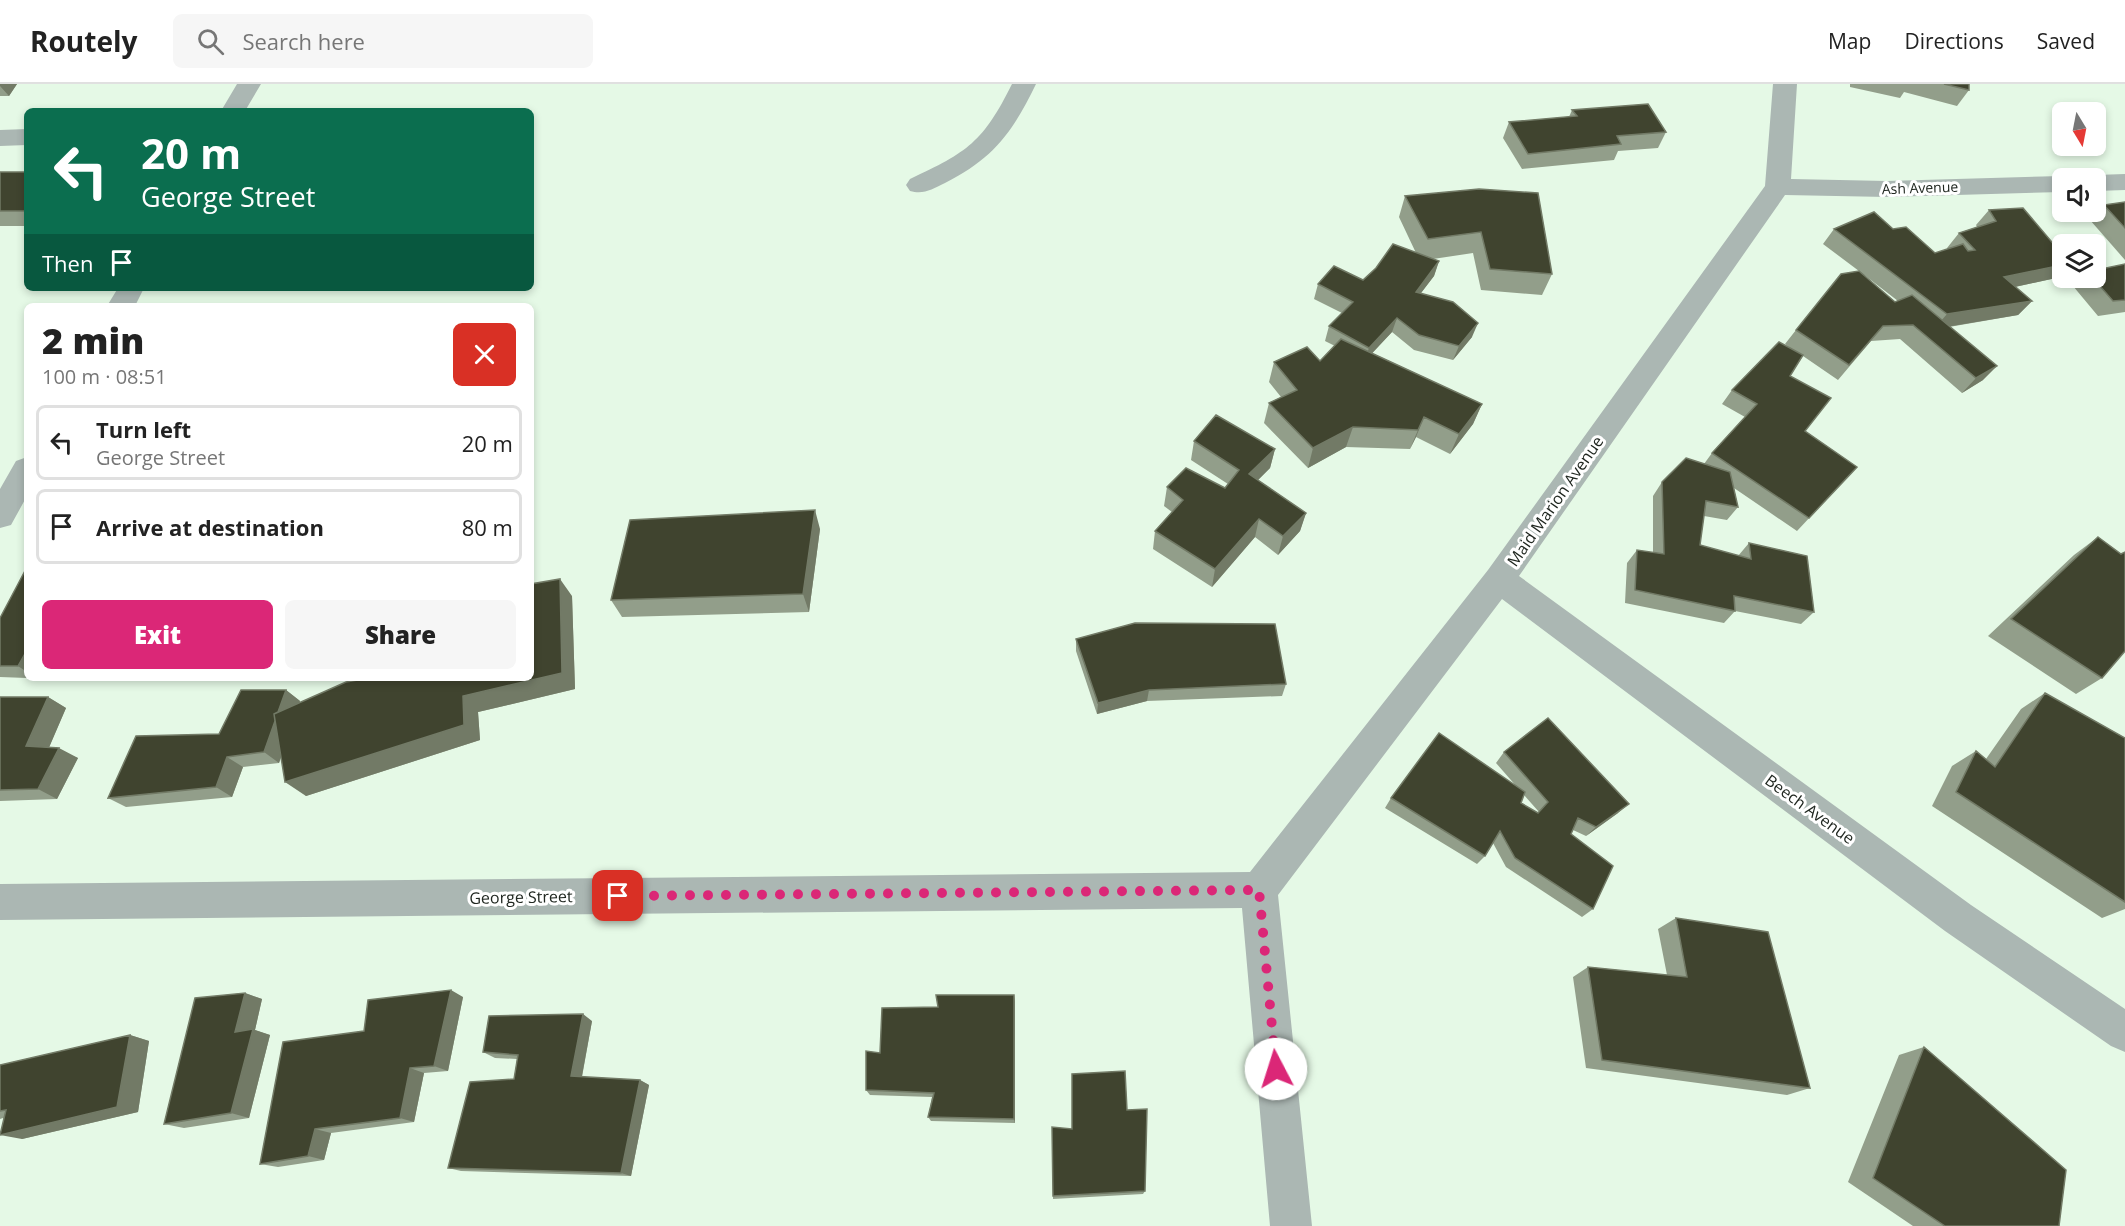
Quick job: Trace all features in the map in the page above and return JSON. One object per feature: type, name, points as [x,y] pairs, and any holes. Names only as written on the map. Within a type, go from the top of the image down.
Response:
[{"type":"street","points":[[235,108],[249,84]]},
{"type":"street","points":[[919,185],[960,165],[986,145],[1002,127],[1024,84]]},
{"type":"street","points":[[1778,186],[1785,84]]},
{"type":"street","points":[[0,138],[24,137]]},
{"type":"street","points":[[2106,183],[2125,182]]},
{"type":"street","name":"Ash Avenue","points":[[1778,186],[1887,189],[2052,184]]},
{"type":"street","name":"Maid Marion Avenue","points":[[1259,890],[1499,579],[1778,186]]},
{"type":"street","points":[[0,516],[24,474]]},
{"type":"street","name":"Beech Avenue","points":[[1499,579],[1958,918],[2125,1032]]},
{"type":"street","points":[[1259,890],[1291,1226]]},
{"type":"street","name":"George Street","points":[[0,902],[1259,890]]},
{"type":"building","points":[[1944,84],[1969,84],[1969,90]]},
{"type":"building","points":[[1648,104],[1666,132],[1617,136],[1621,144],[1528,154],[1509,122],[1577,116],[1572,110]]},
{"type":"building","points":[[0,172],[24,172],[24,211],[0,211]]},
{"type":"building","points":[[1479,189],[1538,193],[1552,274],[1490,269],[1481,232],[1428,239],[1405,196]]},
{"type":"building","points":[[2125,202],[2125,228],[2106,207],[2106,205]]},
{"type":"building","points":[[2023,208],[2052,242],[2052,267],[2004,277],[2032,301],[1947,314],[1834,229],[1874,212],[1893,229],[1906,227],[1935,253],[1963,244],[1968,251],[1975,250],[1959,233],[1996,221],[1989,210]]},
{"type":"building","points":[[1393,244],[1439,261],[1416,292],[1453,302],[1478,323],[1459,346],[1419,335],[1397,318],[1369,348],[1329,326],[1353,302],[1318,284],[1334,266],[1363,280],[1376,268]]},
{"type":"building","points":[[2125,264],[2125,300],[2113,301],[2102,288],[2106,288],[2106,268]]},
{"type":"building","points":[[1859,271],[1895,302],[1912,295],[1997,366],[1976,378],[1913,325],[1883,326],[1849,365],[1796,330],[1841,274]]},
{"type":"building","points":[[1341,339],[1482,404],[1459,434],[1424,417],[1418,430],[1353,427],[1313,448],[1269,403],[1297,390],[1274,362],[1307,347],[1320,361]]},
{"type":"building","points":[[1779,342],[1803,355],[1790,376],[1831,398],[1805,431],[1857,467],[1809,518],[1712,453],[1757,404],[1732,390]]},
{"type":"building","points":[[1216,415],[1275,449],[1249,474],[1306,513],[1283,536],[1259,519],[1215,569],[1155,531],[1183,500],[1167,487],[1186,468],[1225,488],[1239,470],[1194,441]]},
{"type":"building","points":[[1686,458],[1730,472],[1738,507],[1706,501],[1700,545],[1751,559],[1749,543],[1807,556],[1814,612],[1734,596],[1735,611],[1635,590],[1637,550],[1664,554],[1662,482]]},
{"type":"building","points":[[815,510],[803,594],[611,600],[630,520]]},
{"type":"building","points":[[2098,537],[2121,554],[2125,552],[2125,651],[2102,678],[2011,619]]},
{"type":"building","points":[[24,573],[24,655],[18,666],[0,666],[0,618]]},
{"type":"building","points":[[560,579],[562,673],[534,680],[534,583]]},
{"type":"building","points":[[1135,623],[1275,624],[1286,684],[1149,690],[1098,703],[1076,639]]},
{"type":"building","points":[[528,681],[463,696],[464,725],[285,782],[274,714],[346,682]]},
{"type":"building","points":[[241,690],[286,690],[278,712],[274,714],[275,721],[264,752],[227,757],[216,787],[108,798],[136,736],[219,734]]},
{"type":"building","points":[[2045,693],[2125,738],[2125,902],[1956,792],[1976,751],[1995,767]]},
{"type":"building","points":[[0,697],[48,697],[26,746],[59,748],[38,789],[0,790]]},
{"type":"building","points":[[1548,718],[1629,804],[1596,827],[1578,818],[1571,834],[1613,866],[1593,909],[1515,858],[1500,831],[1485,856],[1391,798],[1439,733],[1525,792],[1521,803],[1538,813],[1548,802],[1504,752]]},
{"type":"building","points":[[1676,918],[1768,932],[1810,1088],[1602,1060],[1588,967],[1687,977]]},
{"type":"building","points":[[451,990],[434,1066],[410,1068],[400,1118],[315,1129],[308,1156],[260,1164],[283,1042],[364,1031],[368,1000]]},
{"type":"building","points":[[245,993],[235,1032],[253,1029],[231,1113],[164,1124],[195,998]]},
{"type":"building","points":[[936,995],[1014,995],[1014,1119],[928,1117],[934,1093],[866,1090],[866,1051],[880,1053],[882,1008],[938,1007]]},
{"type":"building","points":[[583,1014],[571,1076],[640,1080],[621,1173],[448,1168],[470,1082],[514,1079],[518,1055],[483,1052],[489,1016]]},
{"type":"building","points":[[130,1035],[117,1107],[0,1135],[6,1110],[0,1111],[0,1065]]},
{"type":"building","points":[[1924,1047],[2066,1170],[2059,1226],[1945,1226],[1873,1178]]},
{"type":"building","points":[[1125,1071],[1127,1110],[1147,1109],[1145,1191],[1053,1196],[1052,1127],[1072,1129],[1072,1074]]},
{"type":"route","points":[[618,896],[1259,890],[1276,1069]]}]
